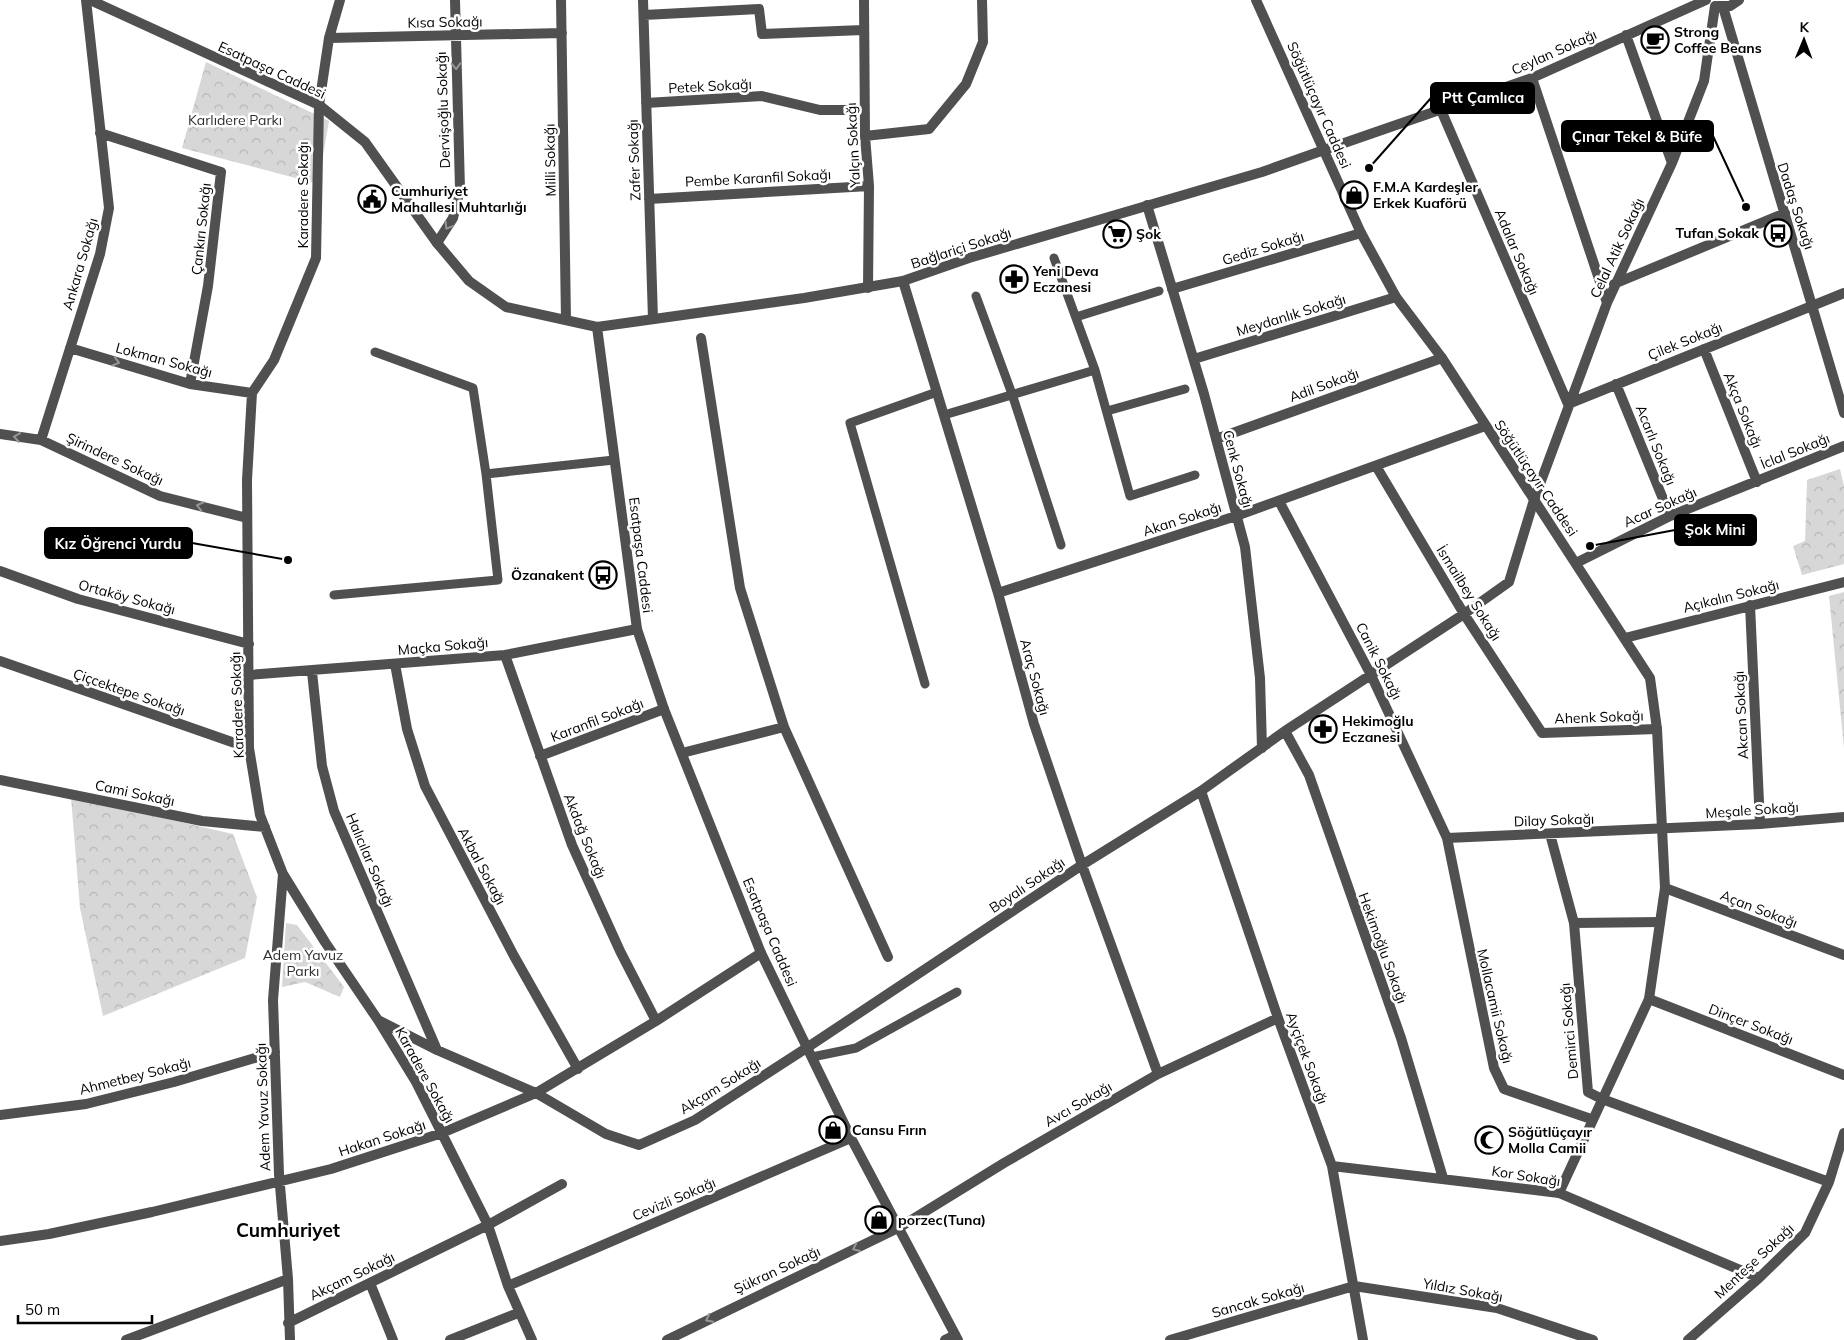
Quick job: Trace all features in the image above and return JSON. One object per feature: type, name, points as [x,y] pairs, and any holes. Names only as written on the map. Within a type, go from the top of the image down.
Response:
[{"type":"street","name":"Ankara Sokağı","points":[[41,440],[100,254],[109,208],[86,0]]},
{"type":"street","name":"Esatpaşa Caddesi","points":[[90,0],[319,105],[366,142],[436,243],[468,281],[506,307],[597,327],[637,629],[664,709],[761,953],[851,1138],[900,1227],[952,1339]]},
{"type":"street","name":"Karadere Sokağı","points":[[340,0],[329,38],[319,105],[316,258],[274,360],[252,393],[247,480],[249,748],[260,815],[283,874],[324,942],[378,1020],[416,1082],[488,1225],[518,1313],[532,1340]]},
{"type":"street","name":"Dervişoğlu Sokağı","points":[[436,243],[453,218],[460,188],[455,36],[456,0]]},
{"type":"street","name":"Milli Sokağı","points":[[562,0],[566,320]]},
{"type":"street","name":"Zafer Sokağı","points":[[643,0],[653,319]]},
{"type":"street","name":"Yalçın Sokağı","points":[[864,0],[864,110],[869,186],[868,288]]},
{"type":"street","points":[[865,136],[929,129],[966,84],[983,42],[982,0]]},
{"type":"street","name":"Söğütlüçayır Caddesi","points":[[1256,0],[1361,233],[1396,297],[1442,358],[1650,678],[1657,729],[1665,888],[1649,999],[1591,1119],[1559,1193]]},
{"type":"street","name":"Ceylan Sokağı","points":[[1324,150],[1532,78],[1626,35],[1713,3],[1739,0]]},
{"type":"street","name":"Celal Atik Sokağı","points":[[1534,500],[1614,284],[1672,163],[1704,81],[1713,3]]},
{"type":"street","name":"Dadaş Sokağı","points":[[1713,3],[1785,213],[1844,413]]},
{"type":"street","points":[[644,15],[759,9],[762,34],[863,30]]},
{"type":"street","name":"Kısa Sokağı","points":[[329,38],[562,33]]},
{"type":"street","points":[[1626,35],[1672,163]]},
{"type":"street","points":[[1532,78],[1607,303]]},
{"type":"street","name":"Petek Sokağı","points":[[646,103],[762,96],[820,110],[864,110]]},
{"type":"street","name":"Adalar Sokağı","points":[[1441,110],[1568,404]]},
{"type":"street","name":"Çankırı Sokağı","points":[[100,133],[221,172],[208,286],[190,384]]},
{"type":"street","name":"Bağlariçi Sokağı","points":[[597,327],[903,282],[969,258],[1262,172],[1324,150]]},
{"type":"street","name":"Pembe Karanfil Sokağı","points":[[649,199],[869,186]]},
{"type":"street","name":"Cenk Sokağı","points":[[1147,205],[1194,359],[1245,547],[1259,669],[1262,748]]},
{"type":"street","points":[[1614,284],[1785,213]]},
{"type":"street","name":"Gediz Sokağı","points":[[1172,289],[1361,233]]},
{"type":"street","name":"Araç Sokağı","points":[[903,282],[998,593],[1034,724],[1082,865],[1158,1074]]},
{"type":"street","name":"Çilek Sokağı","points":[[1568,404],[1844,293]]},
{"type":"street","name":"Meydanlık Sokağı","points":[[1194,359],[1396,297]]},
{"type":"street","points":[[701,338],[740,588],[784,726],[888,957]]},
{"type":"street","name":"Lokman Sokağı","points":[[70,348],[190,384],[252,393]]},
{"type":"street","name":"Akça Sokağı","points":[[1704,349],[1757,482]]},
{"type":"street","name":"Adil Sokağı","points":[[1216,439],[1442,358]]},
{"type":"street","name":"Acarlı Sokağı","points":[[1616,384],[1670,516]]},
{"type":"street","name":"Akan Sokağı","points":[[998,593],[1236,516],[1485,426]]},
{"type":"street","name":"Şirindere Sokağı","points":[[0,434],[41,440],[160,496],[247,518]]},
{"type":"street","name":"İclal Sokağı","points":[[1757,482],[1844,446]]},
{"type":"street","name":"İsmailbey Sokağı","points":[[1376,466],[1464,614],[1542,733]]},
{"type":"street","name":"Acar Sokağı","points":[[1576,563],[1670,516],[1757,482]]},
{"type":"street","points":[[1262,748],[1464,614],[1508,582],[1534,500]]},
{"type":"street","name":"Canik Sokağı","points":[[1279,501],[1371,675],[1447,838]]},
{"type":"street","name":"Ortaköy Sokağı","points":[[0,571],[78,599],[249,644]]},
{"type":"street","name":"Açıkalın Sokağı","points":[[1625,638],[1844,582]]},
{"type":"street","name":"Akcan Sokağı","points":[[1750,605],[1760,824]]},
{"type":"street","name":"Maçka Sokağı","points":[[249,675],[312,672],[505,654],[637,629]]},
{"type":"street","name":"Akdağ Sokağı","points":[[505,654],[572,844],[620,951],[656,1022]]},
{"type":"street","name":"Çiçcektepe Sokağı","points":[[0,661],[249,748]]},
{"type":"street","name":"Akbal Sokağı","points":[[395,664],[407,729],[425,786],[514,956],[578,1069]]},
{"type":"street","name":"Halıcılar Sokağı","points":[[312,672],[322,766],[334,811],[437,1050]]},
{"type":"street","name":"Karanfil Sokağı","points":[[540,756],[664,709]]},
{"type":"street","points":[[682,753],[784,726]]},
{"type":"street","name":"Ahenk Sokağı","points":[[1542,733],[1657,729]]},
{"type":"street","name":"Hekimoğlu Sokağı","points":[[1285,731],[1309,775],[1400,1038],[1443,1178]]},
{"type":"street","name":"Boyalı Sokağı","points":[[810,1052],[1082,865],[1201,790],[1262,748]]},
{"type":"street","name":"Cami Sokağı","points":[[0,780],[202,821],[265,827]]},
{"type":"street","name":"Ayçiçek Sokağı","points":[[1201,790],[1278,1018],[1332,1166],[1363,1340]]},
{"type":"street","name":"Meşale Sokağı","points":[[1662,829],[1844,818]]},
{"type":"street","name":"Dilay Sokağı","points":[[1447,838],[1662,829]]},
{"type":"street","name":"Demirci Sokağı","points":[[1550,834],[1574,923],[1588,1092],[1602,1099],[1829,1182]]},
{"type":"street","name":"Mollacamii Sokağı","points":[[1447,838],[1494,1068],[1504,1088],[1591,1119]]},
{"type":"street","name":"Adem Yavuz Sokağı","points":[[283,874],[273,1000],[280,1181],[288,1279],[290,1340]]},
{"type":"street","name":"Açan Sokağı","points":[[1665,888],[1844,956]]},
{"type":"street","points":[[1574,923],[1660,922]]},
{"type":"street","name":"Hakan Sokağı","points":[[0,1241],[58,1232],[331,1169],[442,1133],[536,1093],[656,1022],[761,953]]},
{"type":"street","name":"Dinçer Sokağı","points":[[1649,999],[1844,1075]]},
{"type":"street","name":"Avcı Sokağı","points":[[900,1227],[1004,1163],[1158,1074],[1278,1018]]},
{"type":"street","points":[[378,1020],[437,1050],[536,1093]]},
{"type":"street","name":"Ahmetbey Sokağı","points":[[0,1116],[86,1104],[174,1082],[275,1052]]},
{"type":"street","name":"Akçam Sokağı","points":[[536,1093],[606,1134],[639,1145],[695,1120],[810,1052]]},
{"type":"street","name":"Menteşe Sokağı","points":[[1688,1340],[1759,1278],[1805,1233],[1829,1182],[1844,1134]]},
{"type":"street","name":"Cevizli Sokağı","points":[[508,1286],[851,1138]]},
{"type":"street","name":"Kor Sokağı","points":[[1332,1166],[1559,1193],[1759,1278]]},
{"type":"street","name":"Akçam Sokağı","points":[[288,1323],[488,1225],[562,1184]]},
{"type":"street","name":"Şükran Sokağı","points":[[667,1340],[900,1227]]},
{"type":"street","points":[[128,1340],[288,1279]]},
{"type":"street","points":[[370,1283],[393,1340]]},
{"type":"street","name":"Sancak Sokağı","points":[[1170,1340],[1354,1286]]},
{"type":"street","name":"Yıldız Sokağı","points":[[1354,1286],[1496,1308],[1593,1340]]},
{"type":"street","points":[[450,1340],[518,1313]]},
{"type":"lane","points":[[1054,258],[1095,370],[1130,496],[1195,474]]},
{"type":"lane","points":[[1076,316],[1159,291]]},
{"type":"lane","points":[[976,296],[1012,394],[1061,545]]},
{"type":"lane","points":[[334,596],[498,580],[486,474],[473,388],[375,352]]},
{"type":"lane","points":[[944,415],[1095,370]]},
{"type":"lane","points":[[1107,411],[1185,389]]},
{"type":"lane","points":[[925,684],[850,423],[937,392]]},
{"type":"lane","points":[[486,474],[614,460]]},
{"type":"lane","points":[[810,1052],[856,1048],[957,992]]},
{"type":"green space","name":"Karlıdere Parkı","points":[[206,62],[329,121],[318,184],[182,148]]},
{"type":"green space","points":[[1840,469],[1844,486],[1844,564],[1802,575],[1793,546],[1805,541],[1807,480]]},
{"type":"green space","points":[[1844,592],[1844,748],[1829,596]]},
{"type":"green space","points":[[71,797],[233,834],[257,897],[245,958],[103,1016],[80,908]]},
{"type":"green space","name":"Adem Yavuz Parkı","points":[[286,923],[297,925],[344,987],[340,997],[305,982],[282,987]]},
{"type":"place","name":"Strong Coffee Beans","points":[[1655,40]]},
{"type":"place","name":"Ptt Çamlıca","points":[[1369,168]]},
{"type":"place","name":"F.M.A Kardeşler Erkek Kuaförü","points":[[1354,195]]},
{"type":"place","name":"Cumhuriyet Mahallesi Muhtarlığı","points":[[372,199]]},
{"type":"place","name":"Çınar Tekel & Büfe","points":[[1746,207]]},
{"type":"place","name":"Tufan Sokak","points":[[1778,233]]},
{"type":"place","name":"Şok","points":[[1117,234]]},
{"type":"place","name":"Yeni Deva Eczanesi","points":[[1014,279]]},
{"type":"place","name":"Şok Mini","points":[[1590,546]]},
{"type":"place","name":"Kız Öğrenci Yurdu","points":[[288,560]]},
{"type":"place","name":"Özanakent","points":[[603,575]]},
{"type":"place","name":"Hekimoğlu Eczanesi","points":[[1323,729]]},
{"type":"place","name":"Cansu Fırın","points":[[833,1130]]},
{"type":"place","name":"Söğütlüçayır Molla Camii","points":[[1489,1140]]},
{"type":"place","name":"porzec(Tuna)","points":[[879,1220]]},
{"type":"district","name":"Cumhuriyet","points":[[288,1230]]}]
